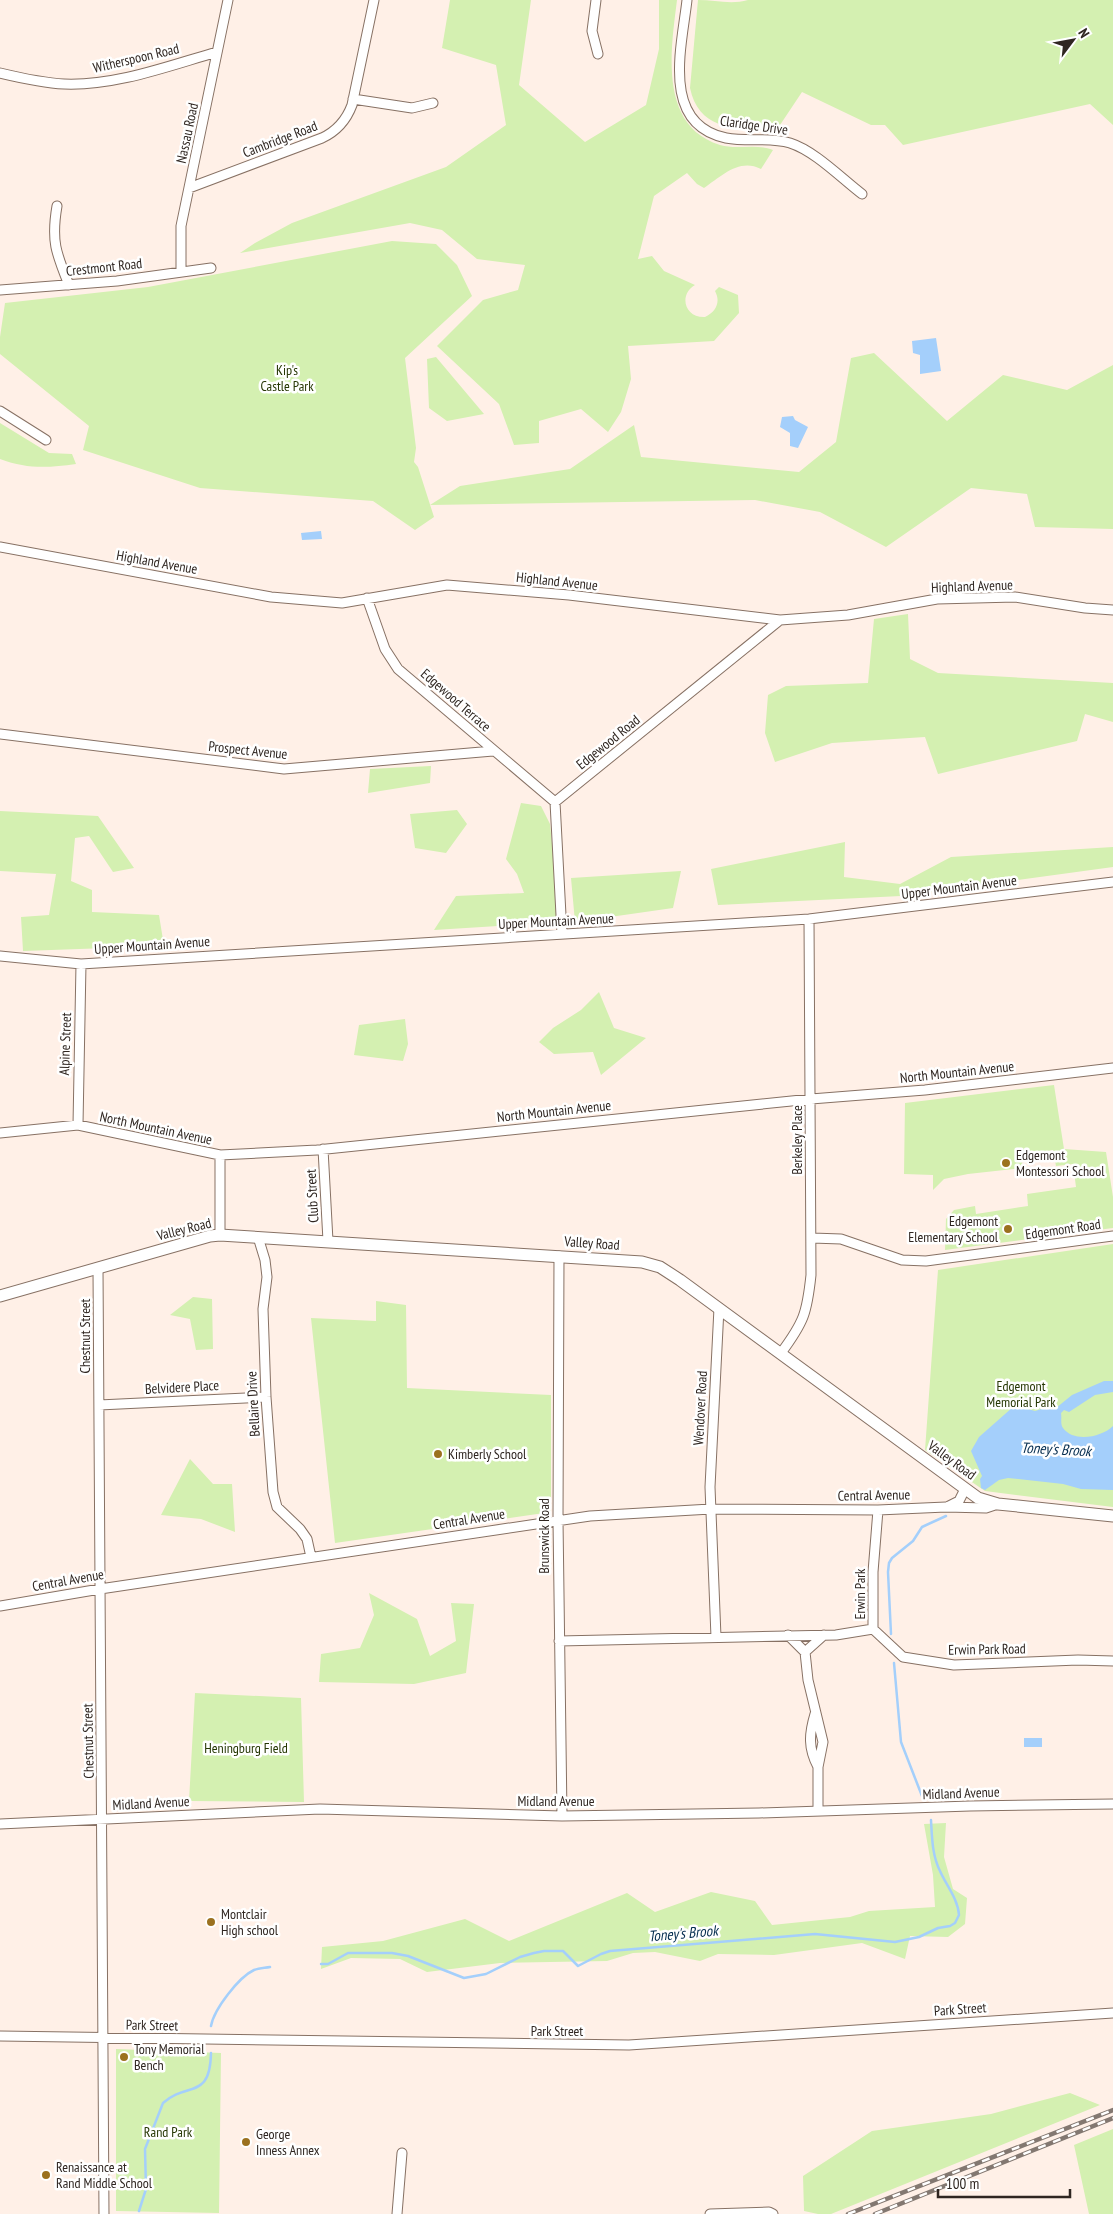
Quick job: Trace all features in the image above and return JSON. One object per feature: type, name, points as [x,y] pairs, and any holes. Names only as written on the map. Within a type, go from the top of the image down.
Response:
[{"type":"main road","name":"Valley Road","points":[[0,1296],[210,1236],[642,1262],[660,1267],[719,1308],[978,1498],[998,1504],[1113,1516]]},
{"type":"street","name":"Nassau Road","points":[[182,272],[181,226],[228,0]]},
{"type":"street","name":"Cambridge Road","points":[[189,188],[328,135],[338,128],[347,117],[354,99],[374,0]]},
{"type":"street","points":[[596,0],[592,31],[598,54]]},
{"type":"street","name":"Claridge Drive","points":[[687,0],[679,83],[685,106],[694,119],[705,129],[719,136],[733,139],[776,140],[798,146],[862,194]]},
{"type":"street","name":"Witherspoon Road","points":[[0,73],[49,83],[94,83],[118,79],[217,52]]},
{"type":"street","points":[[354,99],[412,108],[433,103]]},
{"type":"street","points":[[57,206],[53,229],[56,253],[69,285]]},
{"type":"street","name":"Crestmont Road","points":[[0,290],[69,285],[211,268]]},
{"type":"street","points":[[0,411],[46,440]]},
{"type":"street","name":"Highland Avenue","points":[[0,547],[271,597],[342,603],[446,585],[569,595],[780,620],[848,615],[937,599],[1016,597],[1085,608],[1113,610]]},
{"type":"street","name":"Edgewood Terrace","points":[[367,598],[385,649],[398,669],[555,802]]},
{"type":"street","name":"Edgewood Road","points":[[555,802],[780,620]]},
{"type":"street","name":"Prospect Avenue","points":[[0,734],[284,769],[493,751]]},
{"type":"street","points":[[555,802],[562,934]]},
{"type":"street","name":"Upper Mountain Avenue","points":[[0,956],[81,964],[809,919],[1113,882]]},
{"type":"street","name":"Berkeley Place","points":[[781,1353],[799,1330],[805,1315],[811,1275],[809,919]]},
{"type":"street","name":"Alpine Street","points":[[78,1125],[81,964]]},
{"type":"street","name":"North Mountain Avenue","points":[[0,1132],[78,1125],[220,1155],[323,1149],[811,1099],[925,1090],[1113,1068]]},
{"type":"street","name":"Club Street","points":[[323,1149],[328,1242]]},
{"type":"street","points":[[220,1155],[220,1236]]},
{"type":"street","name":"Edgemont Road","points":[[812,1238],[840,1240],[889,1257],[915,1261],[1113,1236]]},
{"type":"street","name":"Bellaire Drive","points":[[258,1238],[265,1260],[267,1277],[263,1309],[266,1397],[273,1492],[277,1507],[307,1539],[311,1558]]},
{"type":"street","name":"Brunswick Road","points":[[559,1256],[558,1520],[562,1816]]},
{"type":"street","name":"Chestnut Street","points":[[98,1268],[104,2214]]},
{"type":"street","name":"Wendover Road","points":[[711,1509],[719,1308]]},
{"type":"street","name":"Belvidere Place","points":[[99,1405],[266,1397]]},
{"type":"street","points":[[946,1507],[959,1501],[965,1489]]},
{"type":"street","name":"Central Avenue","points":[[0,1606],[100,1588],[558,1520],[660,1511],[711,1509],[878,1510],[946,1507],[986,1508],[998,1504]]},
{"type":"street","points":[[711,1509],[716,1637]]},
{"type":"street","name":"Erwin Park","points":[[559,1641],[836,1635],[873,1629],[873,1572],[878,1510]]},
{"type":"street","name":"Erwin Park Road","points":[[873,1629],[904,1658],[954,1665],[1078,1660],[1113,1661]]},
{"type":"street","points":[[805,1652],[824,1634]]},
{"type":"street","points":[[788,1635],[805,1652],[806,1670],[823,1742],[818,1767],[818,1811]]},
{"type":"street","points":[[816,1714],[810,1739],[812,1754],[818,1767]]},
{"type":"street","name":"Midland Avenue","points":[[0,1824],[320,1809],[562,1816],[1113,1804]]},
{"type":"street","name":"Park Street","points":[[0,2036],[629,2045],[1113,2013]]},
{"type":"street","points":[[397,2214],[402,2153]]},
{"type":"street","points":[[710,2214],[768,2212],[773,2214]]},
{"type":"green space","points":[[450,0],[531,0],[519,85],[585,142],[646,105],[659,49],[659,0],[677,0],[672,41],[673,84],[678,104],[686,121],[700,135],[720,145],[760,147],[773,150],[761,169],[753,166],[738,167],[704,188],[697,184],[687,173],[654,196],[638,259],[652,256],[664,271],[695,285],[690,289],[685,300],[686,305],[693,314],[705,317],[715,309],[718,299],[715,291],[719,287],[738,295],[739,313],[714,341],[628,346],[631,379],[621,412],[608,432],[581,409],[539,421],[539,443],[514,445],[499,404],[437,346],[483,300],[518,290],[525,265],[477,259],[442,230],[410,223],[240,253],[292,223],[446,167],[506,125],[496,65],[442,48]]},
{"type":"green space","points":[[698,0],[729,2],[748,0],[1113,0],[1113,125],[1090,104],[903,145],[885,125],[871,125],[802,92],[780,125],[773,128],[772,131],[733,128],[721,125],[702,113],[695,102],[690,88]]},
{"type":"green space","name":"Kip's Castle Park","points":[[392,241],[436,244],[457,265],[472,296],[405,358],[416,448],[414,462],[418,467],[434,517],[415,530],[373,501],[200,488],[83,450],[89,426],[0,354],[0,337],[5,303],[148,287]]},
{"type":"green space","points":[[874,353],[947,421],[1003,375],[1067,390],[1113,365],[1113,529],[1035,527],[1027,494],[971,488],[886,547],[820,512],[755,500],[430,505],[460,486],[570,469],[634,425],[641,457],[799,472],[836,442],[851,358]]},
{"type":"green space","points":[[436,357],[484,414],[447,421],[429,408],[427,359]]},
{"type":"green space","points":[[0,423],[49,453],[72,454],[76,464],[37,467],[19,465],[0,459]]},
{"type":"green space","points":[[908,614],[910,659],[938,673],[1113,683],[1113,722],[1085,714],[1077,741],[938,774],[925,737],[832,743],[775,762],[765,733],[768,695],[786,686],[868,683],[874,619]]},
{"type":"green space","points":[[431,766],[430,783],[368,793],[370,769]]},
{"type":"green space","points":[[521,803],[541,806],[550,824],[560,922],[434,930],[456,896],[524,893],[517,874],[506,859]]},
{"type":"green space","points":[[457,810],[467,824],[446,853],[415,848],[410,814]]},
{"type":"green space","points":[[0,811],[98,816],[134,868],[113,872],[89,836],[75,838],[71,881],[92,890],[92,912],[159,915],[164,946],[23,951],[21,917],[49,915],[56,874],[0,871]]},
{"type":"green space","points":[[845,842],[844,877],[900,884],[951,857],[1113,847],[1113,867],[901,896],[718,905],[711,869]]},
{"type":"green space","points":[[681,871],[673,908],[575,922],[571,878]]},
{"type":"green space","points":[[599,992],[614,1028],[646,1038],[601,1075],[593,1052],[554,1054],[539,1042],[553,1028],[581,1010]]},
{"type":"green space","points":[[405,1019],[408,1044],[403,1061],[354,1055],[359,1025]]},
{"type":"green space","name":"Edgemont Montessori School","points":[[1054,1085],[1064,1149],[1106,1152],[1113,1197],[1113,1228],[945,1250],[946,1219],[954,1210],[975,1206],[976,1214],[1028,1206],[1027,1194],[1076,1187],[1073,1164],[1056,1166],[1053,1150],[1021,1155],[1023,1168],[968,1174],[944,1179],[933,1190],[933,1175],[904,1174],[905,1103]]},
{"type":"green space","name":"Edgemont Memorial Park","points":[[1113,1244],[1113,1507],[985,1491],[925,1450],[938,1270]]},
{"type":"green space","points":[[193,1297],[212,1299],[213,1349],[196,1350],[190,1319],[170,1315]]},
{"type":"green space","name":"Kimberly School","points":[[376,1301],[406,1305],[407,1388],[551,1395],[551,1512],[335,1543],[311,1318],[376,1321]]},
{"type":"green space","points":[[190,1459],[213,1484],[232,1484],[235,1532],[201,1519],[161,1515]]},
{"type":"green space","points":[[369,1593],[417,1619],[430,1656],[456,1641],[451,1603],[474,1604],[466,1673],[414,1684],[319,1682],[321,1654],[360,1648],[374,1615]]},
{"type":"green space","name":"Heningburg Field","points":[[195,1693],[301,1698],[304,1802],[189,1801]]},
{"type":"green space","points":[[946,1823],[944,1857],[953,1889],[967,1898],[965,1924],[948,1937],[910,1936],[905,1959],[862,1943],[774,1955],[718,1954],[700,1961],[655,1952],[633,1953],[607,1961],[500,1963],[427,1972],[400,1959],[351,1958],[321,1969],[322,1947],[383,1941],[465,1919],[509,1941],[627,1893],[655,1912],[711,1892],[755,1901],[772,1925],[850,1917],[869,1911],[935,1907],[933,1875],[924,1824]]},
{"type":"green space","name":"Rand Park","points":[[116,2049],[221,2053],[219,2213],[116,2211]]},
{"type":"green space","points":[[1070,2093],[1100,2105],[831,2214],[804,2211],[803,2176],[872,2131],[991,2114]]},
{"type":"green space","points":[[1113,2129],[1113,2214],[1089,2214],[1074,2145]]},
{"type":"water","points":[[936,338],[941,371],[920,374],[920,355],[913,353],[912,341]]},
{"type":"water","points":[[793,416],[795,420],[808,427],[798,448],[790,446],[790,433],[780,427],[782,417]]},
{"type":"water","points":[[321,531],[322,539],[302,540],[301,533]]},
{"type":"water","points":[[1104,1381],[1113,1381],[1113,1392],[1095,1395],[1069,1412],[1064,1410],[1061,1413],[1061,1423],[1068,1433],[1081,1437],[1102,1433],[1113,1426],[1113,1490],[1081,1489],[1063,1484],[1008,1478],[999,1480],[985,1490],[981,1488],[980,1479],[982,1476],[971,1451],[979,1437],[1013,1407],[1017,1406],[1035,1411],[1052,1406],[1056,1408],[1072,1395]]},
{"type":"water","points":[[1024,1738],[1042,1738],[1042,1747],[1024,1747]]},
{"type":"waterway","name":"Toney's Brook","points":[[891,1634],[889,1563],[892,1558],[913,1541],[922,1527],[946,1516]]},
{"type":"waterway","name":"Toney's Brook","points":[[894,1663],[901,1742],[922,1796]]},
{"type":"waterway","name":"Toney's Brook","points":[[321,1964],[328,1964],[348,1953],[392,1953],[408,1956],[464,1978],[486,1974],[520,1957],[544,1951],[563,1951],[578,1966],[610,1951],[815,1934],[895,1942],[919,1937],[938,1928],[950,1926],[955,1923],[959,1915],[954,1898],[935,1859],[931,1820]]},
{"type":"waterway","name":"Toney's Brook","points":[[211,2026],[222,2003],[241,1979],[254,1970],[270,1967]]},
{"type":"waterway","name":"Toney's Brook","points":[[139,2211],[146,2189],[145,2149],[163,2103],[180,2093],[202,2084],[210,2068],[211,2053]]},
{"type":"railway","points":[[848,2214],[1113,2110]]},
{"type":"railway","points":[[875,2214],[1113,2118]]},
{"type":"place","name":"Edgemont Montessori School","points":[[1006,1163]]},
{"type":"place","name":"Edgemont Elementary School","points":[[1008,1229]]},
{"type":"place","name":"Kimberly School","points":[[438,1454]]},
{"type":"place","name":"Montclair High school","points":[[211,1922]]},
{"type":"place","name":"Tony Memorial Bench","points":[[124,2057]]},
{"type":"place","name":"George Inness Annex","points":[[246,2142]]},
{"type":"place","name":"Renaissance at Rand Middle School","points":[[46,2175]]}]
